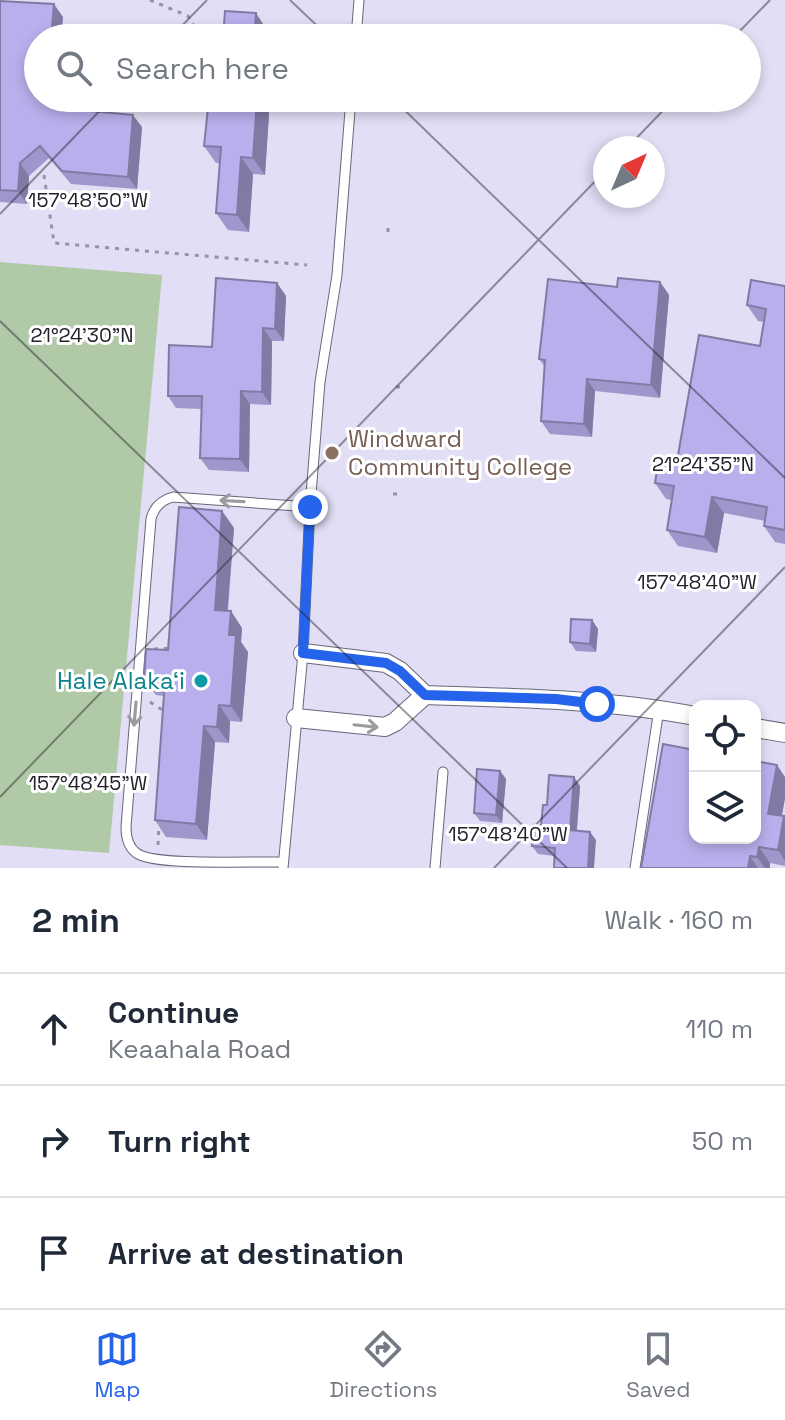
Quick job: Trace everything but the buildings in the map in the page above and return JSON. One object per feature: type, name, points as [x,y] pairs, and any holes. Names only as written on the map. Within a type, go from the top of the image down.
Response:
[{"type":"street","points":[[303,653],[386,663],[400,671],[425,695]]},
{"type":"street","points":[[296,718],[385,727],[425,695],[556,699],[689,715]]},
{"type":"street","points":[[761,729],[785,733]]},
{"type":"lane","points":[[357,24],[359,0]]},
{"type":"lane","points":[[310,507],[173,497],[154,510],[126,827],[127,841],[132,849],[155,860],[283,865],[303,653],[320,382],[337,275],[350,112]]},
{"type":"lane","points":[[635,868],[659,709]]},
{"type":"lane","points":[[435,868],[443,772]]},
{"type":"path","points":[[150,0],[188,16],[193,24]]},
{"type":"path","points":[[44,175],[54,243],[307,265]]},
{"type":"path","points":[[388,228],[388,234]]},
{"type":"path","points":[[149,650],[170,648]]},
{"type":"path","points":[[145,698],[167,714]]},
{"type":"path","points":[[158,847],[160,817]]},
{"type":"green space","points":[[0,262],[162,275],[109,853],[0,845]]},
{"type":"place","name":"Windward Community College","points":[[332,453]]},
{"type":"place","name":"Hale Alaka‘i","points":[[201,681]]},
{"type":"route","points":[[310,507],[303,653],[386,663],[400,671],[425,695],[556,699],[597,704]]}]
